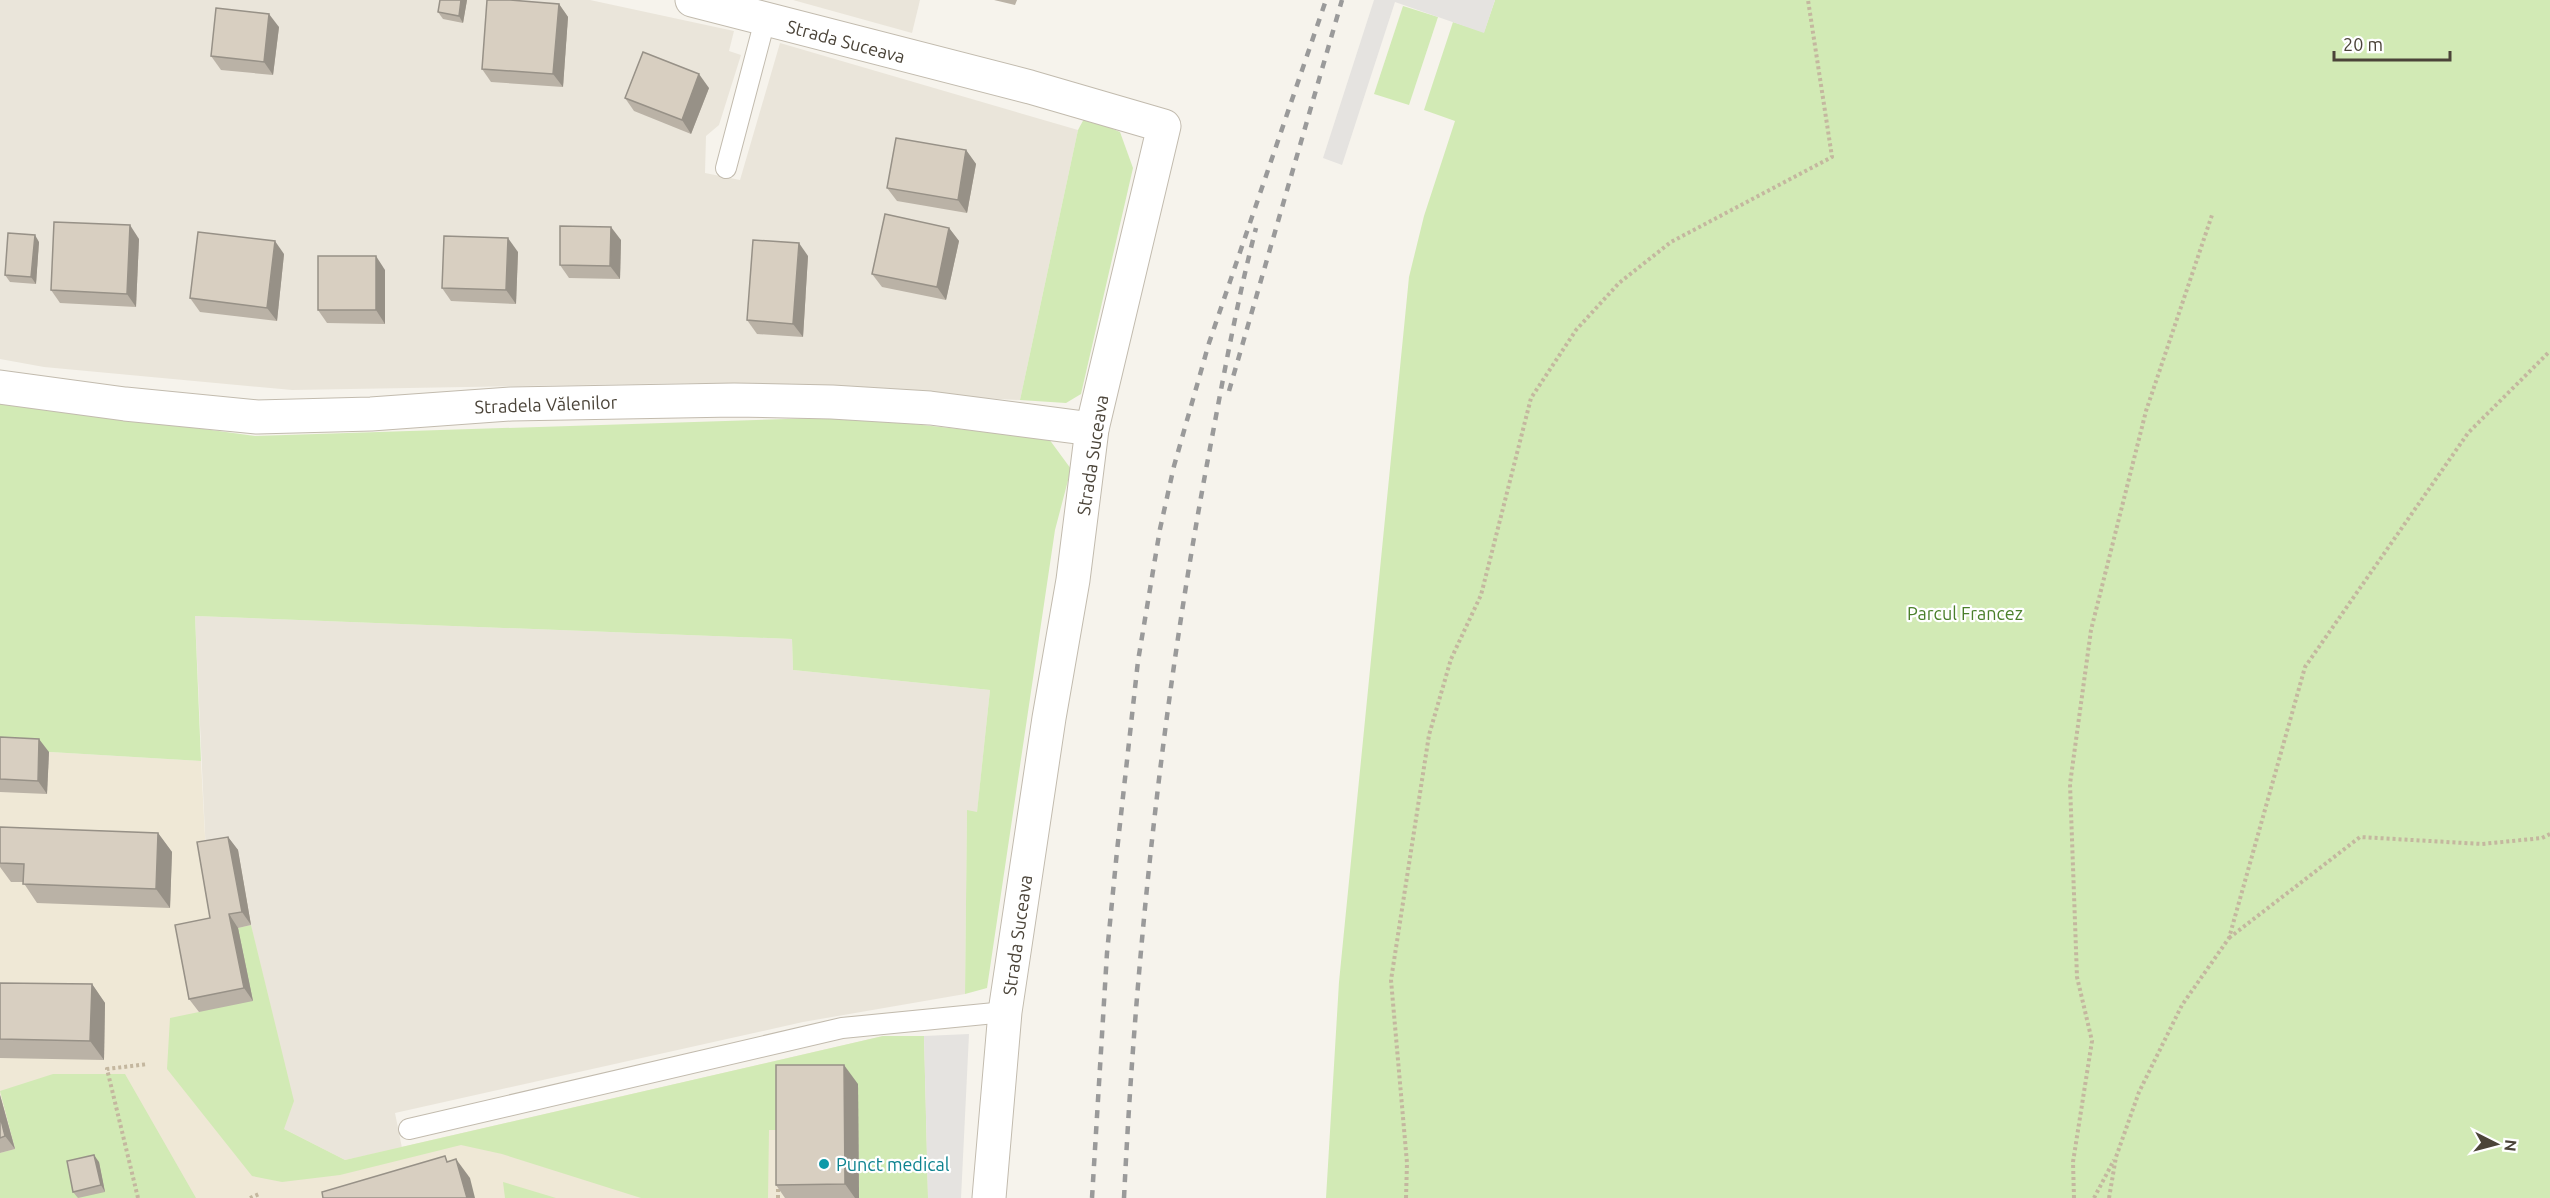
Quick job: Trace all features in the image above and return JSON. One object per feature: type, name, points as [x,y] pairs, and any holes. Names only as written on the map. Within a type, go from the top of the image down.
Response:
[{"type":"street","name":"Strada Suceava","points":[[692,0],[1030,87],[1164,126],[1092,429],[1073,580],[1049,718],[1005,1012],[989,1198]]},
{"type":"street","name":"Stradela Vălenilor","points":[[0,387],[137,406],[257,417],[371,414],[580,402],[756,400],[930,408],[1092,429]]},
{"type":"lane","name":"Strada Suceava","points":[[726,168],[765,20]]},
{"type":"lane","points":[[410,1129],[842,1028],[1005,1012]]},
{"type":"path","points":[[1406,1198],[1407,1163],[1390,980],[1428,735],[1451,659],[1480,595],[1531,398],[1576,330],[1619,283],[1671,242],[1832,157],[1808,0]]},
{"type":"path","points":[[2074,1198],[2073,1162],[2092,1041],[2077,977],[2070,784],[2091,630],[2146,411],[2212,215]]},
{"type":"path","points":[[2229,938],[2305,667],[2468,433],[2550,351]]},
{"type":"path","points":[[2094,1198],[2116,1157],[2139,1092],[2182,1005],[2229,938],[2360,837],[2482,844],[2542,838],[2550,834]]},
{"type":"path","points":[[138,1198],[107,1069],[148,1064]]},
{"type":"path","points":[[2109,1198],[2116,1157]]},
{"type":"path","points":[[778,1177],[778,1198]]},
{"type":"path","points":[[250,1198],[259,1194]]},
{"type":"shaded area","points":[[0,0],[590,0],[734,31],[729,51],[741,55],[719,125],[706,136],[705,173],[740,180],[780,43],[1078,130],[1020,400],[694,383],[292,390],[44,367],[0,359]]},
{"type":"shaded area","points":[[793,0],[920,0],[912,33]]},
{"type":"shaded area","points":[[1374,0],[1495,0],[1484,33],[1395,2],[1342,165],[1323,158]]},
{"type":"shaded area","points":[[195,616],[792,639],[793,670],[990,690],[977,813],[967,811],[965,994],[803,1022],[395,1113],[402,1148],[345,1160],[284,1129],[238,850],[206,855]]},
{"type":"shaded area","points":[[0,749],[201,761],[206,855],[238,850],[251,925],[294,1101],[284,1129],[345,1160],[883,1036],[924,1036],[928,1198],[0,1198]]},
{"type":"shaded area","points":[[969,1034],[961,1198],[928,1198],[924,1036]]},
{"type":"green space","name":"Parcul Francez","points":[[1495,0],[2550,0],[2550,1198],[1326,1198],[1339,982],[1409,277],[1424,216],[1455,121],[1424,110],[1453,22],[1484,32]]},
{"type":"green space","points":[[1403,6],[1438,17],[1409,105],[1374,94]]},
{"type":"green space","points":[[1085,117],[1120,132],[1133,168],[1081,394],[1066,403],[1020,400],[1078,130]]},
{"type":"green space","points":[[0,396],[80,412],[255,436],[850,417],[1049,439],[1071,469],[1055,530],[987,988],[965,994],[967,810],[977,812],[990,690],[793,670],[792,639],[195,616],[201,761],[0,749]]},
{"type":"green space","points":[[251,925],[294,1101],[284,1129],[345,1160],[883,1036],[924,1036],[928,1198],[859,1198],[857,1084],[789,1130],[769,1130],[768,1198],[641,1198],[502,1154],[461,1145],[340,1175],[282,1182],[252,1176],[167,1069],[170,1018],[199,1012],[238,928]]},
{"type":"green space","points":[[53,1074],[125,1074],[196,1198],[0,1198],[0,1153],[15,1149],[0,1091]]},
{"type":"green space","points":[[503,1182],[556,1198],[505,1198]]},
{"type":"building","points":[[440,0],[461,0],[459,16],[438,12]]},
{"type":"building","points":[[487,0],[559,4],[553,74],[482,69]]},
{"type":"building","points":[[216,8],[269,14],[264,62],[211,56]]},
{"type":"building","points":[[643,52],[699,74],[682,120],[625,98]]},
{"type":"building","points":[[896,138],[966,150],[958,200],[887,188]]},
{"type":"building","points":[[885,214],[949,228],[937,287],[872,274]]},
{"type":"building","points":[[54,222],[130,225],[127,294],[51,290]]},
{"type":"building","points":[[560,226],[611,227],[610,266],[560,265]]},
{"type":"building","points":[[198,232],[275,241],[267,308],[190,298]]},
{"type":"building","points":[[8,233],[35,235],[31,277],[5,275]]},
{"type":"building","points":[[444,236],[508,238],[506,290],[442,288]]},
{"type":"building","points":[[753,240],[799,243],[793,324],[747,320]]},
{"type":"building","points":[[318,256],[376,256],[376,310],[318,310]]},
{"type":"building","points":[[0,737],[39,739],[38,781],[0,779]]},
{"type":"building","points":[[0,827],[158,833],[156,889],[23,884],[24,864],[0,863]]},
{"type":"building","points":[[228,837],[242,912],[229,914],[244,988],[189,999],[175,925],[210,918],[197,842]]},
{"type":"building","points":[[0,983],[92,984],[90,1041],[0,1039]]},
{"type":"building","name":"Punct medical","points":[[776,1065],[844,1065],[845,1184],[776,1185]]},
{"type":"building","points":[[0,1116],[5,1136],[0,1138]]},
{"type":"building","points":[[94,1155],[101,1185],[73,1192],[67,1161]]},
{"type":"building","points":[[445,1156],[447,1162],[456,1159],[467,1198],[323,1198],[322,1192]]},
{"type":"railway","points":[[1092,1198],[1107,953],[1117,851],[1138,661],[1160,529],[1174,466],[1209,343],[1326,0]]},
{"type":"railway","points":[[1229,391],[1342,0]]},
{"type":"railway","points":[[1124,1198],[1136,1014],[1164,738],[1207,464],[1256,228]]},
{"type":"place","name":"Punct medical","points":[[824,1164]]}]
